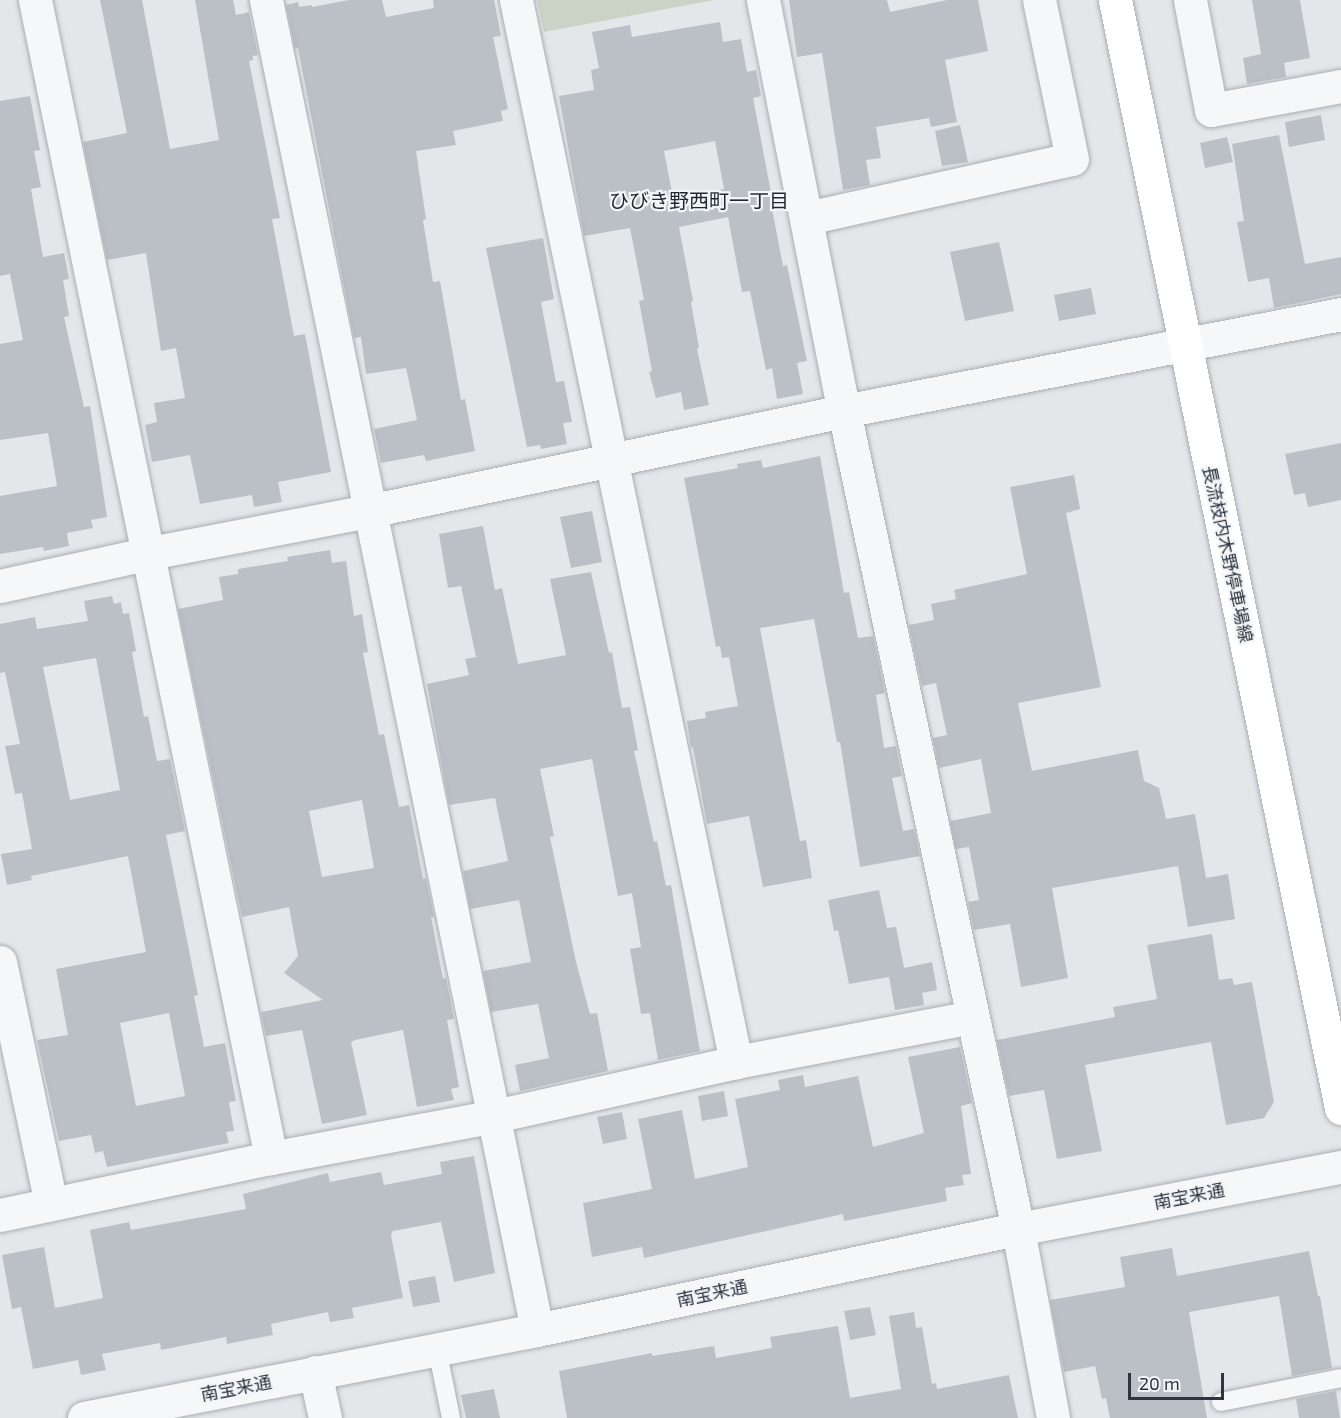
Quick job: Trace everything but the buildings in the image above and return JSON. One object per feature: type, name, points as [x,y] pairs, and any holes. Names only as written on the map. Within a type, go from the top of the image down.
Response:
[{"type":"main road","name":"長流枝内木野停車場線","points":[[1115,0],[1341,1108]]},
{"type":"street","points":[[35,0],[150,553],[271,1158]]},
{"type":"street","points":[[266,0],[537,1330]]},
{"type":"street","points":[[516,0],[736,1062]]},
{"type":"street","points":[[763,0],[844,411],[1018,1229],[1053,1418]]},
{"type":"street","points":[[807,218],[1072,159],[1040,0]]},
{"type":"street","points":[[1190,0],[1211,110],[1341,86]]},
{"type":"street","points":[[0,586],[150,553],[369,511],[844,411],[1341,314]]},
{"type":"street","points":[[0,962],[51,1204]]},
{"type":"street","points":[[0,1215],[271,1158],[495,1116],[736,1062],[972,1017]]},
{"type":"street","name":"南宝来通","points":[[84,1418],[537,1330],[1018,1229],[1341,1167]]},
{"type":"street","points":[[315,1372],[325,1418]]},
{"type":"lane","points":[[436,1349],[451,1418]]},
{"type":"lane","points":[[1221,1402],[1341,1378]]},
{"type":"shaded area","points":[[537,0],[714,0],[544,32]]},
{"type":"district","name":"ひびき野西町一丁目","points":[[699,200]]}]
